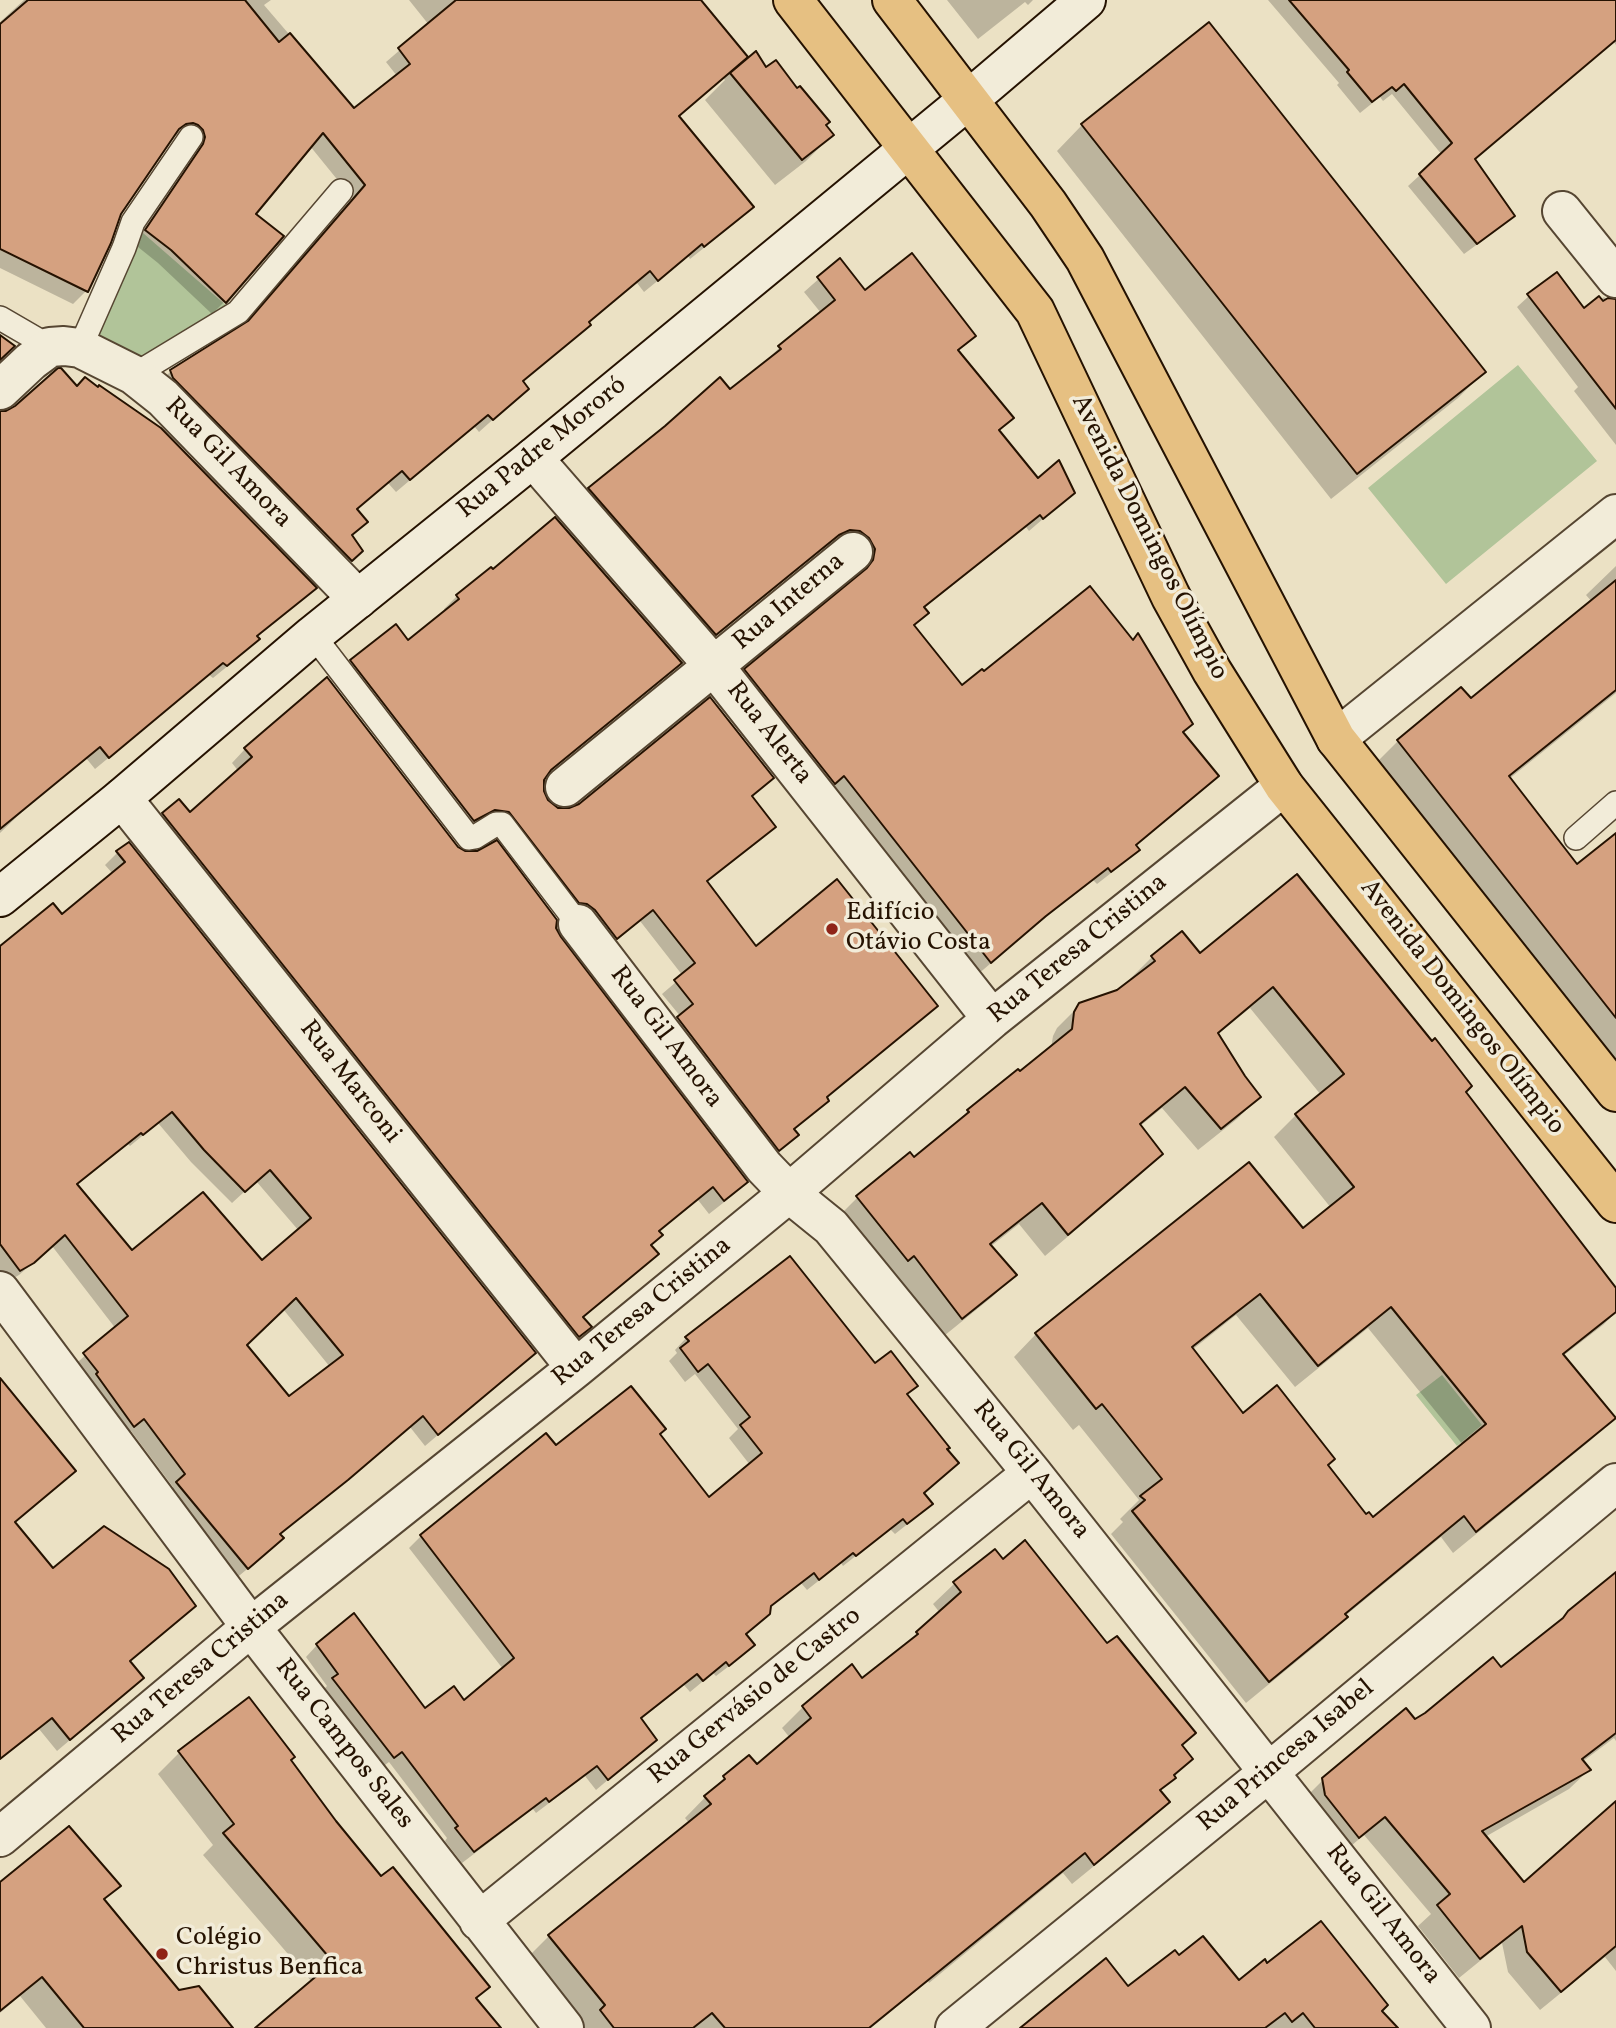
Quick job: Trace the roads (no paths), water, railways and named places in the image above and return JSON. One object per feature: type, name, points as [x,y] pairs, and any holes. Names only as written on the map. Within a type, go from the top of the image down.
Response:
[{"type":"main road","name":"Avenida Domingos Olímpio","points":[[793,0],[1035,311],[1171,597],[1212,671],[1284,786],[1616,1203]]},
{"type":"main road","points":[[892,0],[1048,204],[1085,259],[1336,739],[1616,1092]]},
{"type":"street","name":"Rua Padre Mororó","points":[[0,897],[313,635],[533,458],[1086,0]]},
{"type":"street","points":[[1562,211],[1616,278]]},
{"type":"street","points":[[0,390],[31,361],[65,348]]},
{"type":"street","name":"Rua Gil Amora","points":[[65,348],[134,375],[163,398],[358,599]]},
{"type":"street","name":"Rua Alerta","points":[[533,458],[714,666],[992,1018]]},
{"type":"street","points":[[1336,739],[1616,514]]},
{"type":"street","name":"Rua Interna","points":[[565,788],[853,552]]},
{"type":"street","name":"Rua Teresa Cristina","points":[[0,1837],[251,1627],[576,1368],[789,1193],[992,1018],[1284,786]]},
{"type":"street","name":"Rua Marconi","points":[[122,797],[576,1368]]},
{"type":"street","name":"Rua Gil Amora","points":[[578,924],[764,1167],[789,1193],[831,1227],[1032,1473],[1471,2028]]},
{"type":"street","name":"Rua Campos Sales","points":[[0,1291],[251,1627],[564,2028]]},
{"type":"street","name":"Rua Gervásio de Castro","points":[[479,1921],[1032,1473]]},
{"type":"street","name":"Rua Princesa Isabel","points":[[956,2028],[1616,1483]]},
{"type":"lane","points":[[0,318],[65,348],[124,248],[133,222],[191,136]]},
{"type":"lane","points":[[134,375],[238,312],[341,191]]},
{"type":"lane","points":[[313,635],[469,838],[475,838],[496,824],[502,824],[578,924]]},
{"type":"lane","points":[[1576,838],[1616,803]]},
{"type":"place","name":"Edifício Otávio Costa","points":[[832,929]]},
{"type":"place","name":"Colégio Christus Benfica","points":[[162,1954]]}]
